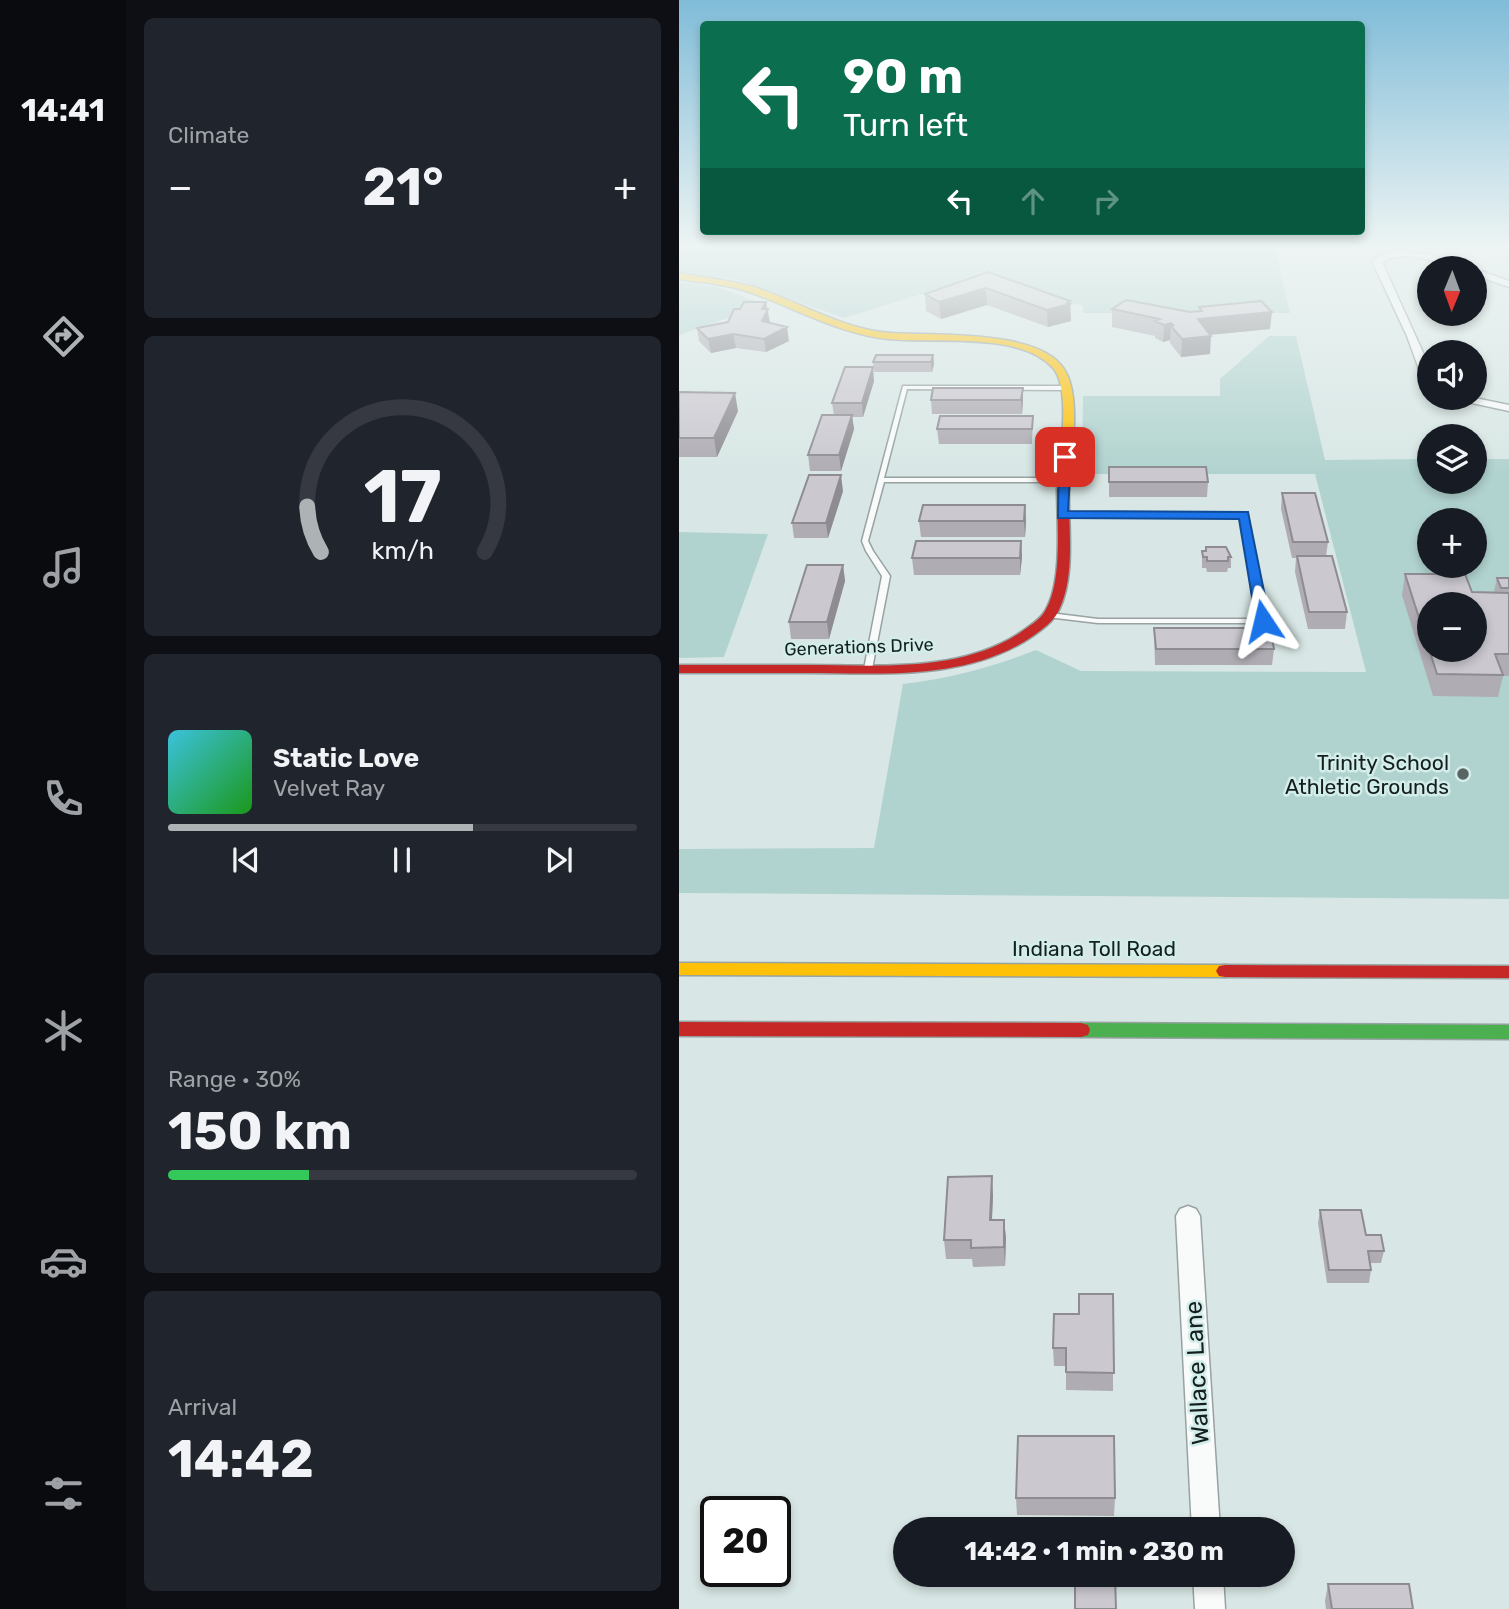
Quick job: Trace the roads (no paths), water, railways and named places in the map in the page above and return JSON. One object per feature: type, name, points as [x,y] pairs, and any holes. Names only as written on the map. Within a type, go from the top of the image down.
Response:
[{"type":"main road","points":[[841,323],[872,334],[903,338],[988,340],[1021,347],[1056,363],[1066,377],[1067,388],[1061,583],[1050,615]]},
{"type":"main road","name":"Generations Drive","points":[[679,669],[868,669],[940,665],[975,657],[1018,641],[1050,615]]},
{"type":"main road","name":"Indiana Toll Road","points":[[679,969],[1509,972]]},
{"type":"main road","points":[[679,1029],[1509,1032]]},
{"type":"street","points":[[1405,323],[1417,349]]},
{"type":"street","points":[[1487,404],[1509,408]]},
{"type":"street","name":"Wallace Lane","points":[[1188,1216],[1205,1517]]},
{"type":"street","points":[[1209,1587],[1210,1609]]},
{"type":"lane","points":[[868,669],[886,576],[882,567],[869,555],[865,541],[905,387],[1067,388]]},
{"type":"lane","points":[[881,480],[1064,480]]},
{"type":"lane","points":[[1050,615],[1098,621],[1263,621],[1244,515],[1062,515]]},
{"type":"place","name":"Trinity School Athletic Grounds","points":[[1463,774]]}]
